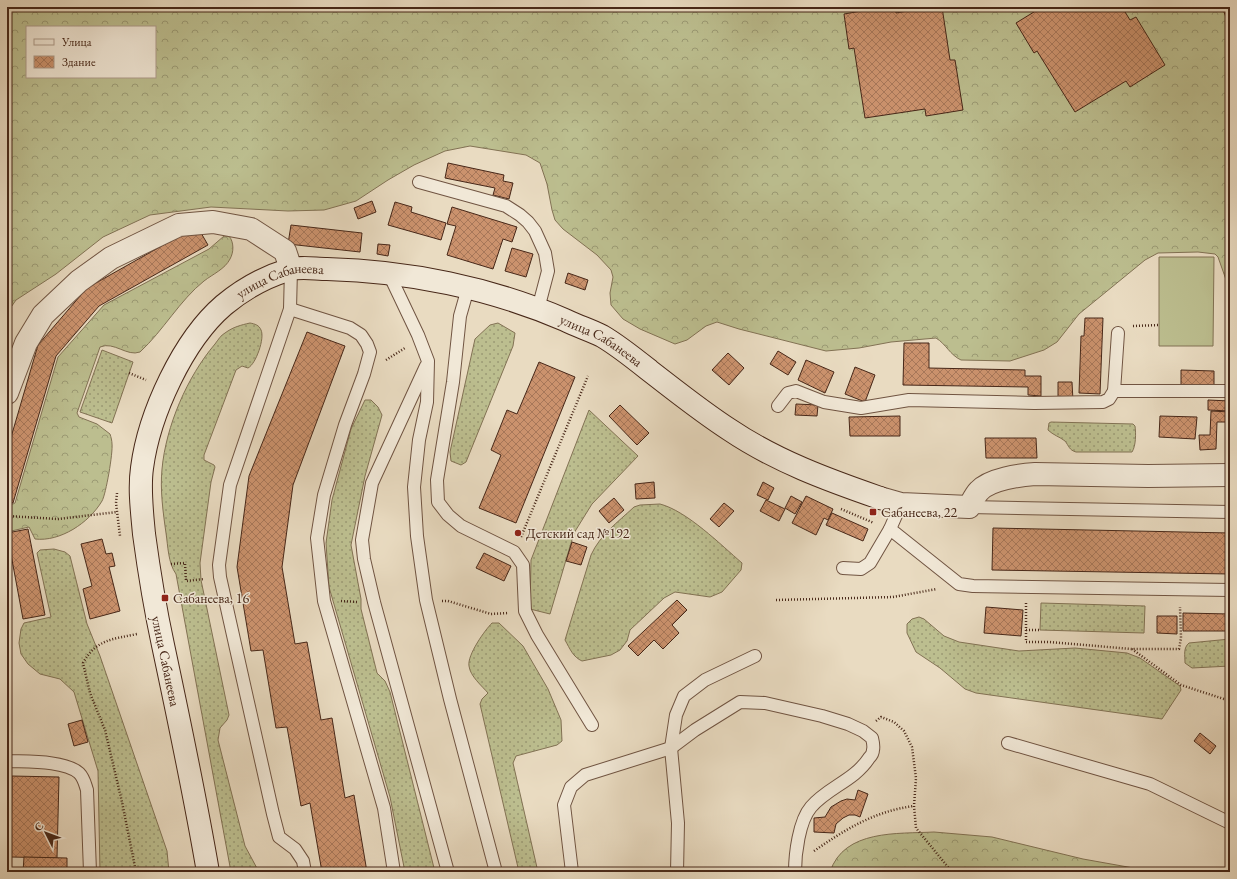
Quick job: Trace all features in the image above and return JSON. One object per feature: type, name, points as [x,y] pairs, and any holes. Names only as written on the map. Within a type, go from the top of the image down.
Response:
[{"type":"street","points":[[7,393],[26,343],[43,315],[78,281],[111,258],[179,225],[214,222],[251,229],[285,252],[291,269]]},
{"type":"street","name":"улица Сабанеева","points":[[208,872],[148,567],[141,506],[142,469],[150,431],[161,401],[189,346],[203,327],[224,305],[250,286],[291,269],[352,270],[440,282],[468,288],[538,309],[601,336],[624,351],[686,399],[730,430],[770,454],[806,470],[880,498],[901,504],[969,507]]},
{"type":"street","points":[[969,507],[979,490],[1000,480],[1018,475],[1230,475]]},
{"type":"lane","points":[[420,182],[506,206],[528,222],[535,231],[545,253],[548,271],[538,309]]},
{"type":"lane","points":[[291,269],[290,309],[230,485],[219,565],[220,577],[279,837],[299,855],[303,861],[305,872]]},
{"type":"lane","points":[[389,274],[418,335],[428,361],[427,402],[419,440],[414,488],[417,536],[426,600],[452,706],[496,872]]},
{"type":"lane","points":[[468,288],[460,316],[453,382],[441,463],[437,480],[438,502],[448,515],[461,526],[514,552],[523,565],[525,611],[537,635],[592,726]]},
{"type":"lane","points":[[290,309],[350,328],[361,336],[367,344],[370,352],[364,374],[345,425],[324,494],[317,538],[324,601],[384,808],[394,872]]},
{"type":"lane","points":[[778,406],[788,393],[796,391],[824,402],[860,408],[909,400],[1034,403],[1103,402],[1109,399],[1114,392],[1118,333]]},
{"type":"lane","points":[[428,361],[372,483],[362,540],[364,559],[374,602],[448,872]]},
{"type":"lane","points":[[1114,392],[1230,391]]},
{"type":"lane","points":[[843,568],[861,569],[870,563],[890,529],[901,504]]},
{"type":"lane","points":[[969,507],[1230,512]]},
{"type":"lane","points":[[890,529],[959,584],[973,586],[1230,590]]},
{"type":"lane","points":[[677,872],[678,823],[671,748],[676,715],[684,696],[705,680],[755,656]]},
{"type":"lane","points":[[572,872],[564,805],[571,787],[585,775],[671,748],[695,730],[740,702],[765,703],[793,709],[848,724],[863,731],[872,738],[873,751],[864,766],[850,779],[824,795],[810,808],[801,825],[795,868]]},
{"type":"lane","points":[[1008,743],[1150,784],[1230,823]]},
{"type":"lane","points":[[7,761],[57,764],[78,772],[84,780],[87,790],[94,872]]},
{"type":"path","points":[[1118,333],[1124,326],[1159,325]]},
{"type":"path","points":[[364,374],[404,348],[418,335]]},
{"type":"path","points":[[129,373],[150,382]]},
{"type":"path","points":[[514,552],[588,376]]},
{"type":"path","points":[[7,516],[58,519],[117,512]]},
{"type":"path","points":[[166,565],[186,563],[186,581],[220,577]]},
{"type":"path","points":[[776,600],[893,597],[959,584]]},
{"type":"path","points":[[1026,587],[1026,642],[1048,642],[1132,649],[1179,649],[1181,638],[1179,590]]},
{"type":"path","points":[[426,600],[448,601],[491,614],[520,613],[525,611]]},
{"type":"path","points":[[324,601],[374,602]]},
{"type":"path","points":[[1026,630],[1040,630]]},
{"type":"path","points":[[94,872],[136,871],[105,730],[90,694],[83,663],[87,655],[103,642],[137,634]]},
{"type":"path","points":[[1132,649],[1181,685],[1230,701]]},
{"type":"path","points":[[863,731],[881,717],[894,722],[904,730],[912,747],[916,778],[914,806],[916,828],[952,872]]},
{"type":"path","points":[[795,868],[832,838],[863,821],[885,811],[914,806]]},
{"type":"green space","points":[[7,7],[1230,7],[1230,291],[1218,257],[1215,254],[1198,252],[1158,253],[1145,260],[1079,314],[1057,342],[1044,350],[1010,361],[961,360],[936,338],[891,342],[859,348],[826,351],[717,322],[706,326],[687,340],[675,344],[640,329],[623,319],[611,305],[610,293],[613,277],[611,270],[597,255],[563,229],[555,220],[547,184],[540,163],[526,155],[470,146],[445,151],[414,165],[356,201],[324,210],[288,211],[211,207],[150,215],[103,237],[56,274],[16,300],[7,313]]},
{"type":"green space","points":[[224,236],[229,236],[233,244],[232,253],[228,263],[204,281],[187,297],[140,352],[130,352],[110,346],[100,347],[77,413],[79,417],[97,424],[110,434],[112,449],[107,482],[102,501],[90,517],[64,534],[45,539],[35,539],[29,527],[7,532],[7,504],[15,503],[58,357],[104,305],[209,249]]},
{"type":"green space","points":[[1159,257],[1214,257],[1213,346],[1159,346]]},
{"type":"green space","points":[[250,323],[257,325],[262,334],[261,344],[257,356],[248,368],[242,366],[236,370],[204,455],[204,460],[215,467],[211,482],[200,563],[201,580],[229,715],[227,720],[220,728],[218,740],[245,846],[259,872],[231,872],[176,574],[171,565],[169,554],[162,501],[161,477],[164,453],[173,419],[195,371],[222,335],[240,325]]},
{"type":"green space","points":[[498,323],[515,333],[513,346],[466,462],[461,465],[451,461],[450,452],[475,339],[490,325]]},
{"type":"green space","points":[[102,350],[133,362],[112,423],[80,412]]},
{"type":"green space","points":[[365,400],[371,400],[378,407],[382,415],[365,476],[351,545],[361,599],[361,609],[377,673],[385,681],[390,692],[435,872],[405,872],[390,797],[329,587],[326,543],[332,500],[351,429]]},
{"type":"green space","points":[[589,410],[638,456],[592,504],[574,533],[550,614],[530,609],[531,560]]},
{"type":"green space","points":[[1049,423],[1133,424],[1136,432],[1134,446],[1132,452],[1076,452],[1070,449],[1065,441],[1048,430]]},
{"type":"green space","points":[[660,504],[681,514],[703,529],[742,563],[741,570],[722,592],[710,597],[675,592],[664,598],[630,630],[627,641],[620,650],[611,655],[582,661],[574,655],[565,640],[591,555],[604,535],[634,507],[640,505]]},
{"type":"green space","points":[[54,549],[65,552],[70,556],[87,624],[100,656],[167,851],[169,872],[100,872],[98,771],[74,692],[60,679],[40,674],[28,664],[21,654],[19,643],[21,629],[24,623],[51,617],[37,553],[40,550]]},
{"type":"green space","points":[[1041,603],[1145,606],[1144,633],[1040,630]]},
{"type":"green space","points":[[919,617],[924,619],[944,636],[959,642],[1019,651],[1075,648],[1127,653],[1140,658],[1180,686],[1181,690],[1162,719],[976,693],[965,689],[940,668],[916,652],[907,633],[907,624],[912,619]]},
{"type":"green space","points":[[492,623],[499,623],[523,646],[548,689],[561,720],[562,741],[557,745],[516,756],[513,763],[538,872],[519,872],[480,704],[482,699],[488,693],[474,677],[469,666],[469,661],[474,649],[485,631]]},
{"type":"green space","points":[[1230,639],[1230,666],[1192,668],[1185,663],[1185,649],[1189,643]]},
{"type":"green space","points":[[934,832],[992,837],[1083,859],[1139,869],[1143,872],[830,872],[837,858],[847,848],[860,841],[889,834]]},
{"type":"building","points":[[885,7],[895,7],[896,13],[931,7],[942,7],[950,60],[955,60],[963,110],[926,116],[925,109],[865,118],[854,48],[849,49],[844,14]]},
{"type":"building","points":[[1042,7],[1122,7],[1130,20],[1136,17],[1165,65],[1130,87],[1126,81],[1075,112],[1037,51],[1034,53],[1016,23]]},
{"type":"building","points":[[1222,7],[1230,7],[1230,25],[1229,25]]},
{"type":"building","points":[[448,163],[504,175],[503,181],[513,183],[509,199],[493,195],[495,188],[445,178]]},
{"type":"building","points":[[372,201],[376,212],[358,219],[354,208]]},
{"type":"building","points":[[395,202],[412,207],[411,212],[446,223],[441,240],[388,225]]},
{"type":"building","points":[[452,207],[517,227],[512,242],[503,239],[493,269],[447,255],[456,226],[447,224]]},
{"type":"building","points":[[291,225],[362,233],[360,252],[288,244]]},
{"type":"building","points":[[197,226],[208,245],[99,306],[56,356],[13,503],[7,501],[7,451],[38,345],[87,288]]},
{"type":"building","points":[[378,244],[390,245],[388,256],[377,254]]},
{"type":"building","points":[[512,248],[533,254],[526,277],[505,271]]},
{"type":"building","points":[[568,273],[588,280],[585,290],[565,283]]},
{"type":"building","points":[[1085,318],[1103,318],[1100,394],[1079,393],[1081,336],[1084,336]]},
{"type":"building","points":[[307,332],[345,346],[293,485],[282,567],[295,644],[307,642],[321,720],[332,718],[345,798],[354,795],[367,872],[322,872],[310,803],[301,806],[287,727],[276,728],[263,650],[251,651],[237,567],[249,476]]},
{"type":"building","points":[[904,343],[929,343],[929,368],[1025,370],[1025,376],[1041,376],[1041,396],[1028,395],[1028,387],[903,385]]},
{"type":"building","points":[[778,351],[796,362],[788,375],[770,364]]},
{"type":"building","points":[[728,353],[744,368],[729,385],[712,370]]},
{"type":"building","points":[[806,360],[834,372],[825,393],[798,380]]},
{"type":"building","points":[[539,362],[575,377],[516,523],[479,508],[501,455],[491,450],[507,410],[517,414]]},
{"type":"building","points":[[855,367],[875,375],[865,402],[845,394]]},
{"type":"building","points":[[1181,370],[1214,371],[1214,388],[1181,388]]},
{"type":"building","points":[[1058,382],[1072,382],[1073,401],[1058,401]]},
{"type":"building","points":[[1208,400],[1230,401],[1230,411],[1208,410]]},
{"type":"building","points":[[796,404],[818,405],[817,416],[795,415]]},
{"type":"building","points":[[620,405],[649,433],[637,445],[609,416]]},
{"type":"building","points":[[1211,411],[1230,412],[1230,422],[1217,422],[1216,449],[1200,450],[1199,435],[1210,435]]},
{"type":"building","points":[[900,416],[900,436],[850,436],[849,417]]},
{"type":"building","points":[[1160,416],[1197,417],[1195,439],[1159,437]]},
{"type":"building","points":[[985,438],[1036,438],[1037,458],[986,458]]},
{"type":"building","points":[[654,482],[655,498],[636,499],[635,484]]},
{"type":"building","points":[[763,482],[774,488],[768,500],[757,495]]},
{"type":"building","points":[[791,496],[802,502],[795,514],[785,508]]},
{"type":"building","points":[[806,496],[833,509],[828,520],[824,518],[816,535],[792,523]]},
{"type":"building","points":[[614,498],[624,510],[609,523],[599,511]]},
{"type":"building","points":[[766,500],[785,509],[779,521],[760,511]]},
{"type":"building","points":[[724,503],[734,511],[719,527],[710,519]]},
{"type":"building","points":[[832,513],[868,529],[863,541],[826,525]]},
{"type":"building","points":[[993,528],[1230,533],[1230,574],[992,570]]},
{"type":"building","points":[[28,529],[45,615],[23,619],[7,533]]},
{"type":"building","points":[[102,539],[106,554],[112,553],[115,566],[109,567],[120,611],[90,619],[83,589],[92,586],[81,544]]},
{"type":"building","points":[[572,542],[587,547],[581,565],[566,561]]},
{"type":"building","points":[[484,553],[511,566],[504,581],[476,568]]},
{"type":"building","points":[[677,600],[687,610],[672,625],[679,633],[663,649],[654,640],[638,656],[628,646]]},
{"type":"building","points":[[986,607],[1023,610],[1021,636],[984,633]]},
{"type":"building","points":[[1183,613],[1230,614],[1230,631],[1183,631]]},
{"type":"building","points":[[1157,616],[1177,616],[1177,634],[1157,633]]},
{"type":"building","points":[[82,720],[88,742],[74,746],[68,724]]},
{"type":"building","points":[[1200,733],[1216,746],[1210,754],[1194,741]]},
{"type":"building","points":[[12,776],[59,777],[57,858],[11,857]]},
{"type":"building","points":[[858,790],[868,794],[860,817],[849,815],[843,818],[836,824],[834,833],[814,832],[814,818],[825,817],[831,807],[841,801],[847,799],[855,800]]},
{"type":"building","points":[[24,857],[67,858],[67,872],[23,872]]},
{"type":"place","name":"Сабанеева, 22","points":[[873,512]]},
{"type":"place","name":"Детский сад №192","points":[[518,533]]},
{"type":"place","name":"Сабанеева, 16","points":[[165,598]]}]
